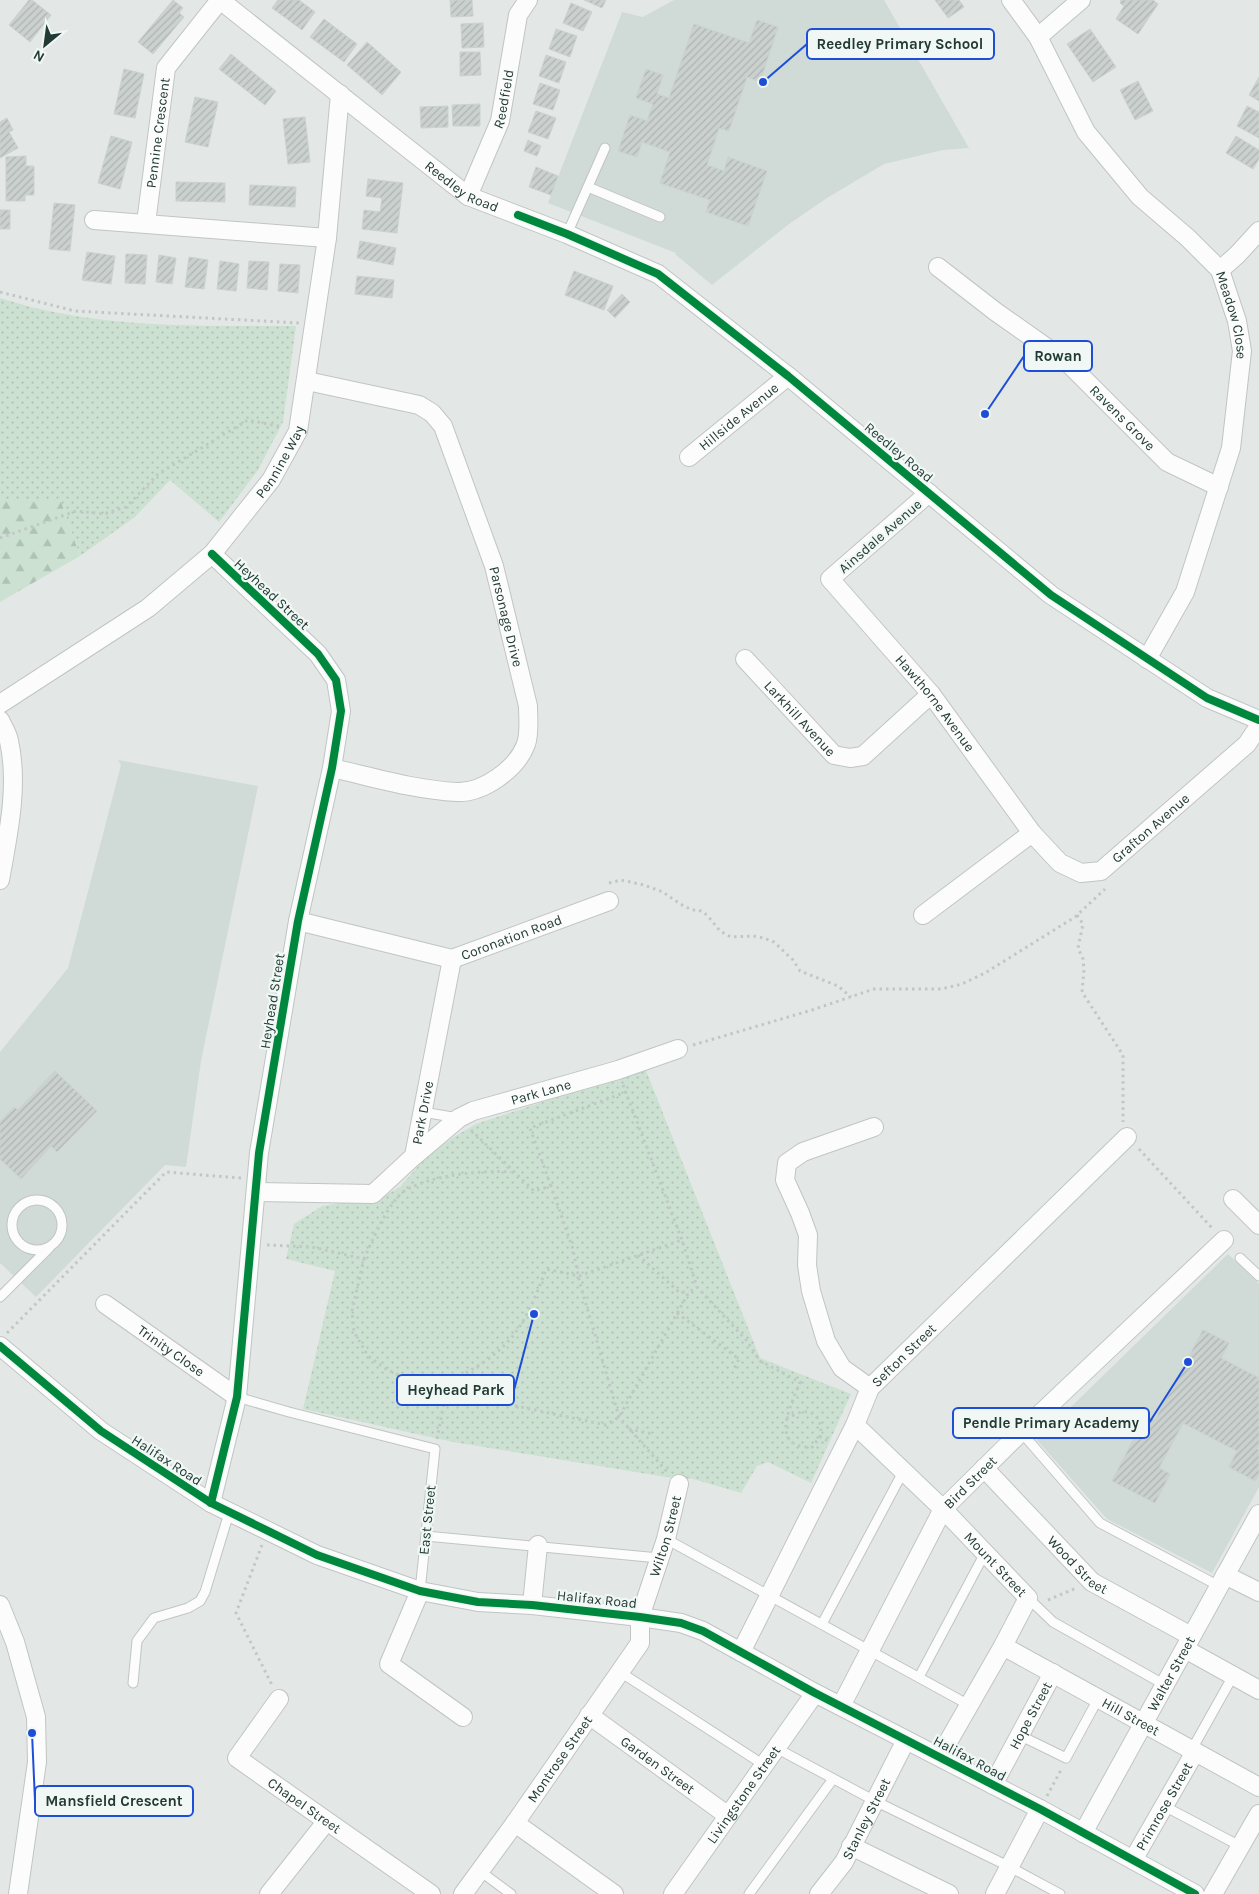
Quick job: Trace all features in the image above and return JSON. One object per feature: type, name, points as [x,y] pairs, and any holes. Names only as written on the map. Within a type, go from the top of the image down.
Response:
[{"type":"street","name":"Reedley Road","points":[[220,0],[468,196],[567,234],[658,274],[788,376],[1051,595],[1207,698],[1259,720]]},
{"type":"street","name":"Pennine Crescent","points":[[146,223],[166,68],[220,0]]},
{"type":"street","name":"Reedfield","points":[[468,196],[500,121],[518,14],[528,0]]},
{"type":"street","name":"Meadow Close","points":[[1011,0],[1038,37],[1086,132],[1140,197],[1188,238],[1220,270],[1237,321],[1242,351],[1231,448],[1185,592],[1147,659]]},
{"type":"street","points":[[1038,37],[1081,0]]},
{"type":"street","name":"Pennine Way","points":[[0,704],[148,608],[212,554],[271,480],[298,431],[307,381],[327,238],[340,94]]},
{"type":"street","points":[[94,220],[327,238]]},
{"type":"street","points":[[1220,270],[1259,231]]},
{"type":"street","name":"Ravens Grove","points":[[938,267],[996,312],[1067,362],[1167,462],[1218,487]]},
{"type":"street","name":"Hillside Avenue","points":[[689,457],[788,376]]},
{"type":"street","name":"Parsonage Drive","points":[[307,381],[419,405],[432,413],[443,426],[494,566],[528,706],[529,725],[526,744],[518,759],[509,770],[485,785],[459,792],[416,786],[332,768]]},
{"type":"street","name":"Ainsdale Avenue","points":[[830,579],[929,493]]},
{"type":"street","name":"Heyhead Street","points":[[210,1504],[237,1397],[259,1153],[298,921],[332,768],[341,711],[336,680],[318,654],[212,554]]},
{"type":"street","name":"Hawthorne Avenue","points":[[830,579],[931,694],[1032,833]]},
{"type":"street","name":"Larkhill Avenue","points":[[745,659],[834,755],[850,758],[863,756],[931,694]]},
{"type":"street","points":[[0,720],[9,740],[13,780],[0,880]]},
{"type":"street","name":"Grafton Avenue","points":[[1032,833],[1060,863],[1081,873],[1101,871],[1247,744],[1259,726]]},
{"type":"street","points":[[923,915],[1032,833]]},
{"type":"street","name":"Coronation Road","points":[[298,921],[452,959],[609,901]]},
{"type":"street","name":"Park Drive","points":[[257,1186],[373,1194],[414,1156],[452,959]]},
{"type":"street","name":"Park Lane","points":[[414,1156],[459,1118],[473,1111],[618,1070],[678,1049]]},
{"type":"street","points":[[870,1388],[842,1368],[826,1341],[811,1290],[807,1266],[808,1235],[785,1180],[787,1163],[803,1152],[874,1127]]},
{"type":"street","name":"Sefton Street","points":[[741,1652],[855,1425],[870,1388],[1127,1137]]},
{"type":"street","points":[[1233,1199],[1259,1225]]},
{"type":"street","name":"Bird Street","points":[[841,1706],[943,1509],[1021,1432],[1224,1240]]},
{"type":"street","name":"Trinity Close","points":[[105,1304],[237,1397]]},
{"type":"street","name":"Halifax Road","points":[[3,1340],[101,1431],[210,1504],[317,1555],[420,1591],[478,1602],[532,1605],[640,1616],[681,1623],[703,1631],[815,1693],[940,1756],[1195,1894]]},
{"type":"street","name":"Mount Street","points":[[855,1425],[904,1470],[1032,1602],[1003,1646],[940,1756]]},
{"type":"street","name":"Wood Street","points":[[984,1468],[1092,1582],[1188,1642],[1234,1676],[1259,1690]]},
{"type":"street","name":"Wilton Street","points":[[640,1616],[666,1539],[679,1484]]},
{"type":"street","name":"Walter Street","points":[[1084,1833],[1259,1514]]},
{"type":"street","points":[[532,1605],[538,1545]]},
{"type":"street","points":[[1222,1581],[1259,1592]]},
{"type":"street","points":[[420,1591],[389,1664],[463,1717]]},
{"type":"street","points":[[0,1605],[15,1642],[36,1717],[38,1762],[18,1894]]},
{"type":"street","name":"Montrose Street","points":[[463,1894],[515,1823],[640,1643],[640,1616]]},
{"type":"street","name":"Hill Street","points":[[1003,1646],[1259,1788]]},
{"type":"street","name":"Hope Street","points":[[993,1785],[1053,1674]]},
{"type":"street","name":"Livingstone Street","points":[[673,1894],[815,1693]]},
{"type":"street","name":"Chapel Street","points":[[279,1699],[237,1758],[431,1894]]},
{"type":"street","name":"Garden Street","points":[[589,1715],[728,1815]]},
{"type":"street","name":"Stanley Street","points":[[819,1894],[844,1862],[906,1740]]},
{"type":"street","name":"Primrose Street","points":[[1133,1860],[1195,1752]]},
{"type":"street","points":[[995,1894],[1040,1810]]},
{"type":"street","points":[[1213,1894],[1259,1814]]},
{"type":"street","points":[[269,1894],[326,1822]]},
{"type":"street","points":[[515,1823],[614,1894]]},
{"type":"street","points":[[852,1846],[949,1894]]},
{"type":"lane","points":[[567,234],[605,148]]},
{"type":"lane","points":[[588,187],[660,217]]},
{"type":"lane","points":[[423,1112],[459,1118]]},
{"type":"lane","points":[[0,1297],[51,1246],[60,1235],[62,1221],[56,1208],[44,1201],[29,1201],[17,1209],[12,1222],[14,1236],[24,1247],[38,1251],[51,1246]]},
{"type":"lane","points":[[1240,1258],[1259,1276]]},
{"type":"lane","points":[[237,1397],[435,1449]]},
{"type":"lane","points":[[1021,1432],[1100,1523],[1222,1581]]},
{"type":"lane","name":"East Street","points":[[420,1591],[435,1449]]},
{"type":"lane","points":[[822,1624],[904,1470]]},
{"type":"lane","points":[[133,1683],[137,1641],[154,1618],[188,1608],[200,1601],[229,1513]]},
{"type":"lane","points":[[426,1536],[538,1545],[659,1558]]},
{"type":"lane","points":[[666,1539],[970,1705]]},
{"type":"lane","points":[[919,1677],[985,1553]]},
{"type":"lane","points":[[1032,1602],[1052,1622],[1165,1685]]},
{"type":"lane","points":[[620,1672],[764,1765]]},
{"type":"lane","points":[[1195,1752],[1196,1742],[1234,1676]]},
{"type":"lane","points":[[1019,1735],[1066,1758],[1098,1699]]},
{"type":"lane","points":[[776,1748],[875,1801],[1010,1867],[1060,1894]]},
{"type":"lane","points":[[749,1894],[833,1778]]},
{"type":"lane","points":[[1164,1806],[1240,1846]]},
{"type":"lane","points":[[480,1871],[512,1894]]},
{"type":"path","points":[[0,292],[75,311],[315,324]]},
{"type":"path","points":[[0,538],[76,510],[104,514],[126,507],[158,474],[248,420],[298,431]]},
{"type":"path","points":[[678,1049],[812,1010],[874,988],[941,989],[962,984],[985,973],[1077,915],[1109,884],[1101,871]]},
{"type":"path","points":[[609,901],[607,883],[621,880],[644,885],[663,892],[692,910],[700,910],[707,914],[720,931],[731,937],[753,936],[774,942],[793,960],[800,971],[838,986],[851,997]]},
{"type":"path","points":[[1077,915],[1083,924],[1078,948],[1083,959],[1082,992],[1123,1055],[1123,1133],[1224,1240]]},
{"type":"path","points":[[618,1070],[682,1240],[697,1287],[747,1341],[760,1361],[800,1382],[786,1418],[785,1431],[791,1443],[799,1447],[812,1447],[820,1437],[822,1428],[820,1420],[813,1414],[802,1412],[786,1418]]},
{"type":"path","points":[[626,1092],[530,1128],[573,1249],[619,1417],[679,1484]]},
{"type":"path","points":[[459,1118],[512,1172],[534,1191],[551,1186]]},
{"type":"path","points":[[512,1172],[490,1170],[428,1182],[405,1191],[391,1207],[377,1230],[364,1259],[352,1311],[354,1332],[368,1356],[386,1369],[411,1381],[445,1391],[606,1425],[619,1417],[689,1292],[697,1287]]},
{"type":"path","points":[[3,1340],[166,1172],[257,1186]]},
{"type":"path","points":[[435,1449],[448,1382],[476,1369],[499,1352],[520,1328],[534,1304],[546,1269],[579,1276],[682,1240]]},
{"type":"path","points":[[252,1243],[312,1247],[364,1259]]},
{"type":"path","points":[[638,1256],[679,1292],[689,1292]]},
{"type":"path","points":[[678,1313],[739,1359],[733,1371]]},
{"type":"path","points":[[628,1429],[653,1434]]},
{"type":"path","points":[[820,1437],[843,1448]]},
{"type":"path","points":[[268,1531],[236,1613],[279,1699]]},
{"type":"path","points":[[1032,1602],[1092,1582]]},
{"type":"path","points":[[1040,1810],[1069,1753]]},
{"type":"shaded area","points":[[674,0],[884,0],[969,148],[943,150],[884,164],[827,198],[789,224],[712,285],[676,253],[548,203],[622,12],[643,17]]},
{"type":"shaded area","points":[[118,760],[258,786],[201,1061],[186,1167],[165,1165],[36,1297],[0,1263],[0,1052],[68,968],[121,765]]},
{"type":"shaded area","points":[[1228,1254],[1259,1284],[1259,1487],[1212,1573],[1107,1519],[1037,1440]]},
{"type":"green space","points":[[0,298],[72,315],[146,324],[296,326],[283,422],[258,470],[219,522],[170,480],[135,517],[80,556],[61,501],[4,501],[0,499]]},
{"type":"green space","points":[[0,499],[4,501],[61,501],[80,556],[0,602]]},
{"type":"green space","points":[[645,1068],[760,1358],[851,1394],[811,1483],[768,1462],[757,1466],[741,1493],[693,1479],[666,1477],[453,1442],[303,1409],[335,1271],[286,1259],[294,1224],[322,1206],[384,1196],[400,1187],[426,1157],[452,1138],[476,1124]]},
{"type":"building","points":[[29,0],[32,0],[51,15],[30,42],[9,25]]},
{"type":"building","points":[[173,0],[183,8],[179,13],[184,17],[153,54],[138,42]]},
{"type":"building","points":[[278,0],[299,0],[315,12],[302,30],[272,8]]},
{"type":"building","points":[[450,0],[472,0],[473,16],[451,17]]},
{"type":"building","points":[[584,0],[606,0],[602,8]]},
{"type":"building","points":[[935,0],[959,0],[964,7],[948,18]]},
{"type":"building","points":[[1121,0],[1153,0],[1158,4],[1138,34],[1116,19],[1124,6],[1120,3]]},
{"type":"building","points":[[571,3],[592,12],[583,31],[563,23]]},
{"type":"building","points":[[324,19],[357,44],[344,62],[310,37]]},
{"type":"building","points":[[757,20],[778,27],[760,82],[747,77],[729,131],[719,128],[707,165],[724,171],[728,157],[767,171],[748,226],[706,212],[710,200],[660,183],[670,152],[642,142],[637,157],[618,151],[630,115],[647,121],[653,104],[636,98],[646,69],[663,75],[657,94],[669,98],[694,24],[749,43]]},
{"type":"building","points":[[483,23],[484,47],[462,48],[461,24]]},
{"type":"building","points":[[556,29],[577,36],[570,57],[549,49]]},
{"type":"building","points":[[1090,29],[1116,67],[1093,82],[1067,44]]},
{"type":"building","points":[[367,42],[401,72],[382,95],[347,65]]},
{"type":"building","points":[[460,52],[480,52],[481,75],[460,76]]},
{"type":"building","points":[[231,54],[276,91],[265,105],[219,69]]},
{"type":"building","points":[[546,55],[566,62],[559,83],[539,76]]},
{"type":"building","points":[[124,69],[144,74],[135,118],[114,114]]},
{"type":"building","points":[[1259,77],[1259,101],[1249,95]]},
{"type":"building","points":[[1138,81],[1153,111],[1135,120],[1120,90]]},
{"type":"building","points":[[540,83],[560,90],[553,110],[533,104]]},
{"type":"building","points":[[195,97],[218,102],[208,147],[185,142]]},
{"type":"building","points":[[480,104],[480,126],[453,126],[452,105]]},
{"type":"building","points":[[448,106],[448,127],[421,128],[420,107]]},
{"type":"building","points":[[1247,106],[1259,112],[1259,138],[1237,126]]},
{"type":"building","points":[[536,111],[556,118],[548,139],[528,132]]},
{"type":"building","points":[[305,117],[310,162],[288,164],[283,119]]},
{"type":"building","points":[[7,118],[13,130],[9,132],[18,148],[0,158],[0,122]]},
{"type":"building","points":[[111,136],[132,142],[120,189],[98,183]]},
{"type":"building","points":[[1236,136],[1259,150],[1259,159],[1253,169],[1226,153]]},
{"type":"building","points":[[528,140],[541,146],[537,156],[524,151]]},
{"type":"building","points":[[26,156],[26,166],[34,166],[34,195],[25,195],[25,201],[6,201],[6,157]]},
{"type":"building","points":[[536,167],[558,176],[551,195],[529,187]]},
{"type":"building","points":[[368,179],[403,183],[397,233],[362,229],[364,210],[380,212],[382,198],[366,196]]},
{"type":"building","points":[[176,182],[225,183],[225,202],[176,201]]},
{"type":"building","points":[[250,185],[296,187],[295,207],[249,205]]},
{"type":"building","points":[[54,203],[75,205],[70,251],[49,249]]},
{"type":"building","points":[[0,210],[10,210],[10,229],[0,229]]},
{"type":"building","points":[[360,241],[396,248],[393,265],[357,258]]},
{"type":"building","points":[[87,252],[115,256],[111,284],[82,280]]},
{"type":"building","points":[[126,254],[147,255],[145,284],[125,283]]},
{"type":"building","points":[[159,255],[176,258],[172,284],[156,282]]},
{"type":"building","points":[[189,257],[208,260],[204,289],[185,287]]},
{"type":"building","points":[[220,261],[239,264],[236,291],[217,289]]},
{"type":"building","points":[[249,261],[269,262],[267,290],[247,288]]},
{"type":"building","points":[[280,264],[300,265],[298,293],[278,291]]},
{"type":"building","points":[[574,271],[613,286],[604,310],[565,295]]},
{"type":"building","points":[[357,276],[394,280],[392,298],[355,294]]},
{"type":"building","points":[[622,294],[630,302],[615,318],[607,310]]},
{"type":"building","points":[[55,1071],[97,1111],[57,1152],[51,1146],[21,1179],[0,1159],[0,1122],[14,1107],[18,1110]]},
{"type":"building","points":[[1203,1330],[1229,1343],[1221,1358],[1259,1378],[1259,1445],[1257,1449],[1259,1450],[1259,1474],[1255,1481],[1229,1467],[1237,1451],[1183,1423],[1159,1468],[1170,1474],[1155,1503],[1112,1481],[1146,1415],[1155,1420]]},
{"type":"cycle path","points":[[518,215],[567,234],[658,274],[788,376],[1051,595],[1207,698],[1259,720]]},
{"type":"cycle path","points":[[211,1503],[237,1397],[259,1153],[298,921],[332,768],[341,711],[336,680],[318,654],[212,554]]},
{"type":"cycle path","points":[[0,1346],[101,1431],[211,1503],[317,1555],[420,1591],[478,1602],[532,1605],[640,1617],[681,1623],[703,1631],[815,1693],[1040,1809],[1195,1894]]},
{"type":"place","name":"Reedley Primary School","points":[[763,82]]},
{"type":"place","name":"Rowan","points":[[985,414]]},
{"type":"place","name":"Heyhead Park","points":[[534,1314]]},
{"type":"place","name":"Pendle Primary Academy","points":[[1188,1362]]},
{"type":"place","name":"Mansfield Crescent","points":[[32,1733]]}]
